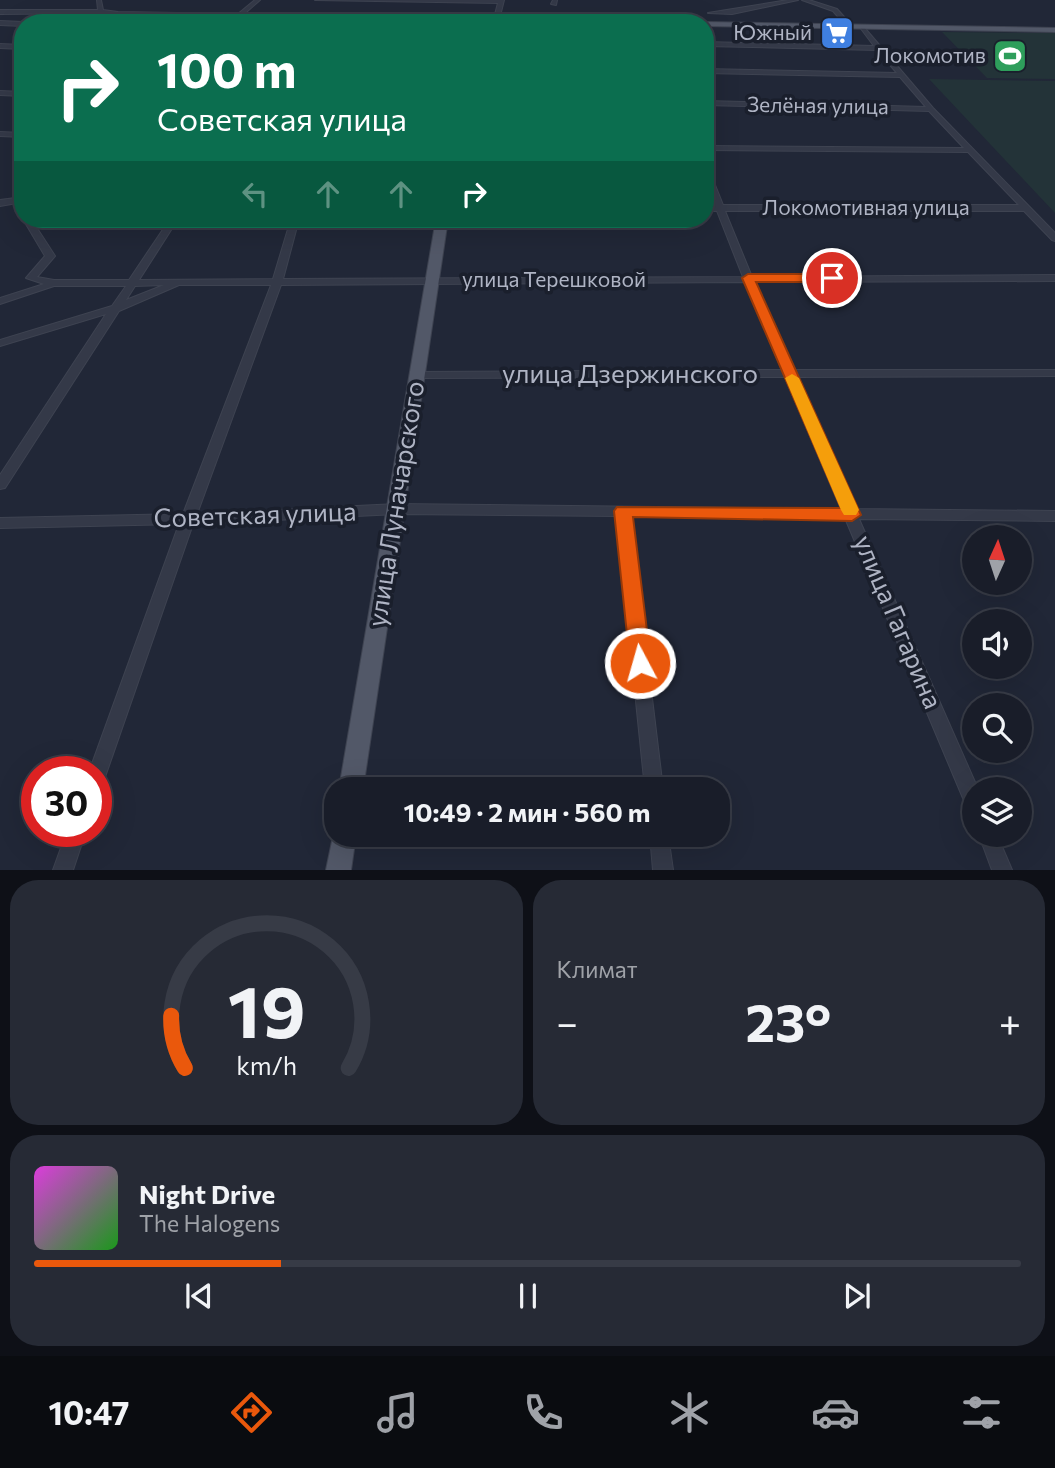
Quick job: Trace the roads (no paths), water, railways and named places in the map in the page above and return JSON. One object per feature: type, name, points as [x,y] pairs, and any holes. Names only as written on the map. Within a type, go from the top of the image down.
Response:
[{"type":"main road","points":[[714,24],[1055,30]]},
{"type":"main road","name":"улица Луначарского","points":[[353,777],[441,228]]},
{"type":"main road","points":[[338,870],[342,847]]},
{"type":"street","points":[[101,0],[99,8],[104,13]]},
{"type":"street","points":[[241,14],[258,0]]},
{"type":"street","points":[[317,0],[502,1]]},
{"type":"street","points":[[711,13],[732,12],[796,0]]},
{"type":"street","points":[[804,0],[835,10],[850,27]]},
{"type":"street","points":[[0,12],[149,14]]},
{"type":"street","points":[[861,27],[931,109],[1055,238]]},
{"type":"street","points":[[714,44],[877,48]]},
{"type":"street","points":[[714,71],[902,75]]},
{"type":"street","name":"Зелёная улица","points":[[714,103],[931,109]]},
{"type":"street","points":[[714,148],[970,150]]},
{"type":"street","name":"улица Гагарина","points":[[714,190],[748,278],[964,777]]},
{"type":"street","name":"Локомотивная улица","points":[[714,208],[1026,208]]},
{"type":"street","points":[[33,228],[50,256],[30,278],[54,283]]},
{"type":"street","points":[[0,485],[168,228]]},
{"type":"street","points":[[103,756],[188,519],[277,283],[292,228]]},
{"type":"street","name":"улица Терешковой","points":[[0,301],[54,283],[1055,278]]},
{"type":"street","points":[[0,342],[117,308],[184,282]]},
{"type":"street","name":"улица Дзержинского","points":[[416,375],[1055,373]]},
{"type":"street","name":"Советская улица","points":[[0,523],[188,519],[397,509],[1055,516]]},
{"type":"street","points":[[623,511],[653,777]]},
{"type":"street","points":[[63,870],[71,847]]},
{"type":"street","points":[[660,847],[663,870]]},
{"type":"street","points":[[993,847],[1003,870]]},
{"type":"place","name":"Южный","points":[[837,33]]},
{"type":"place","name":"Локомотив","points":[[1010,56]]}]
